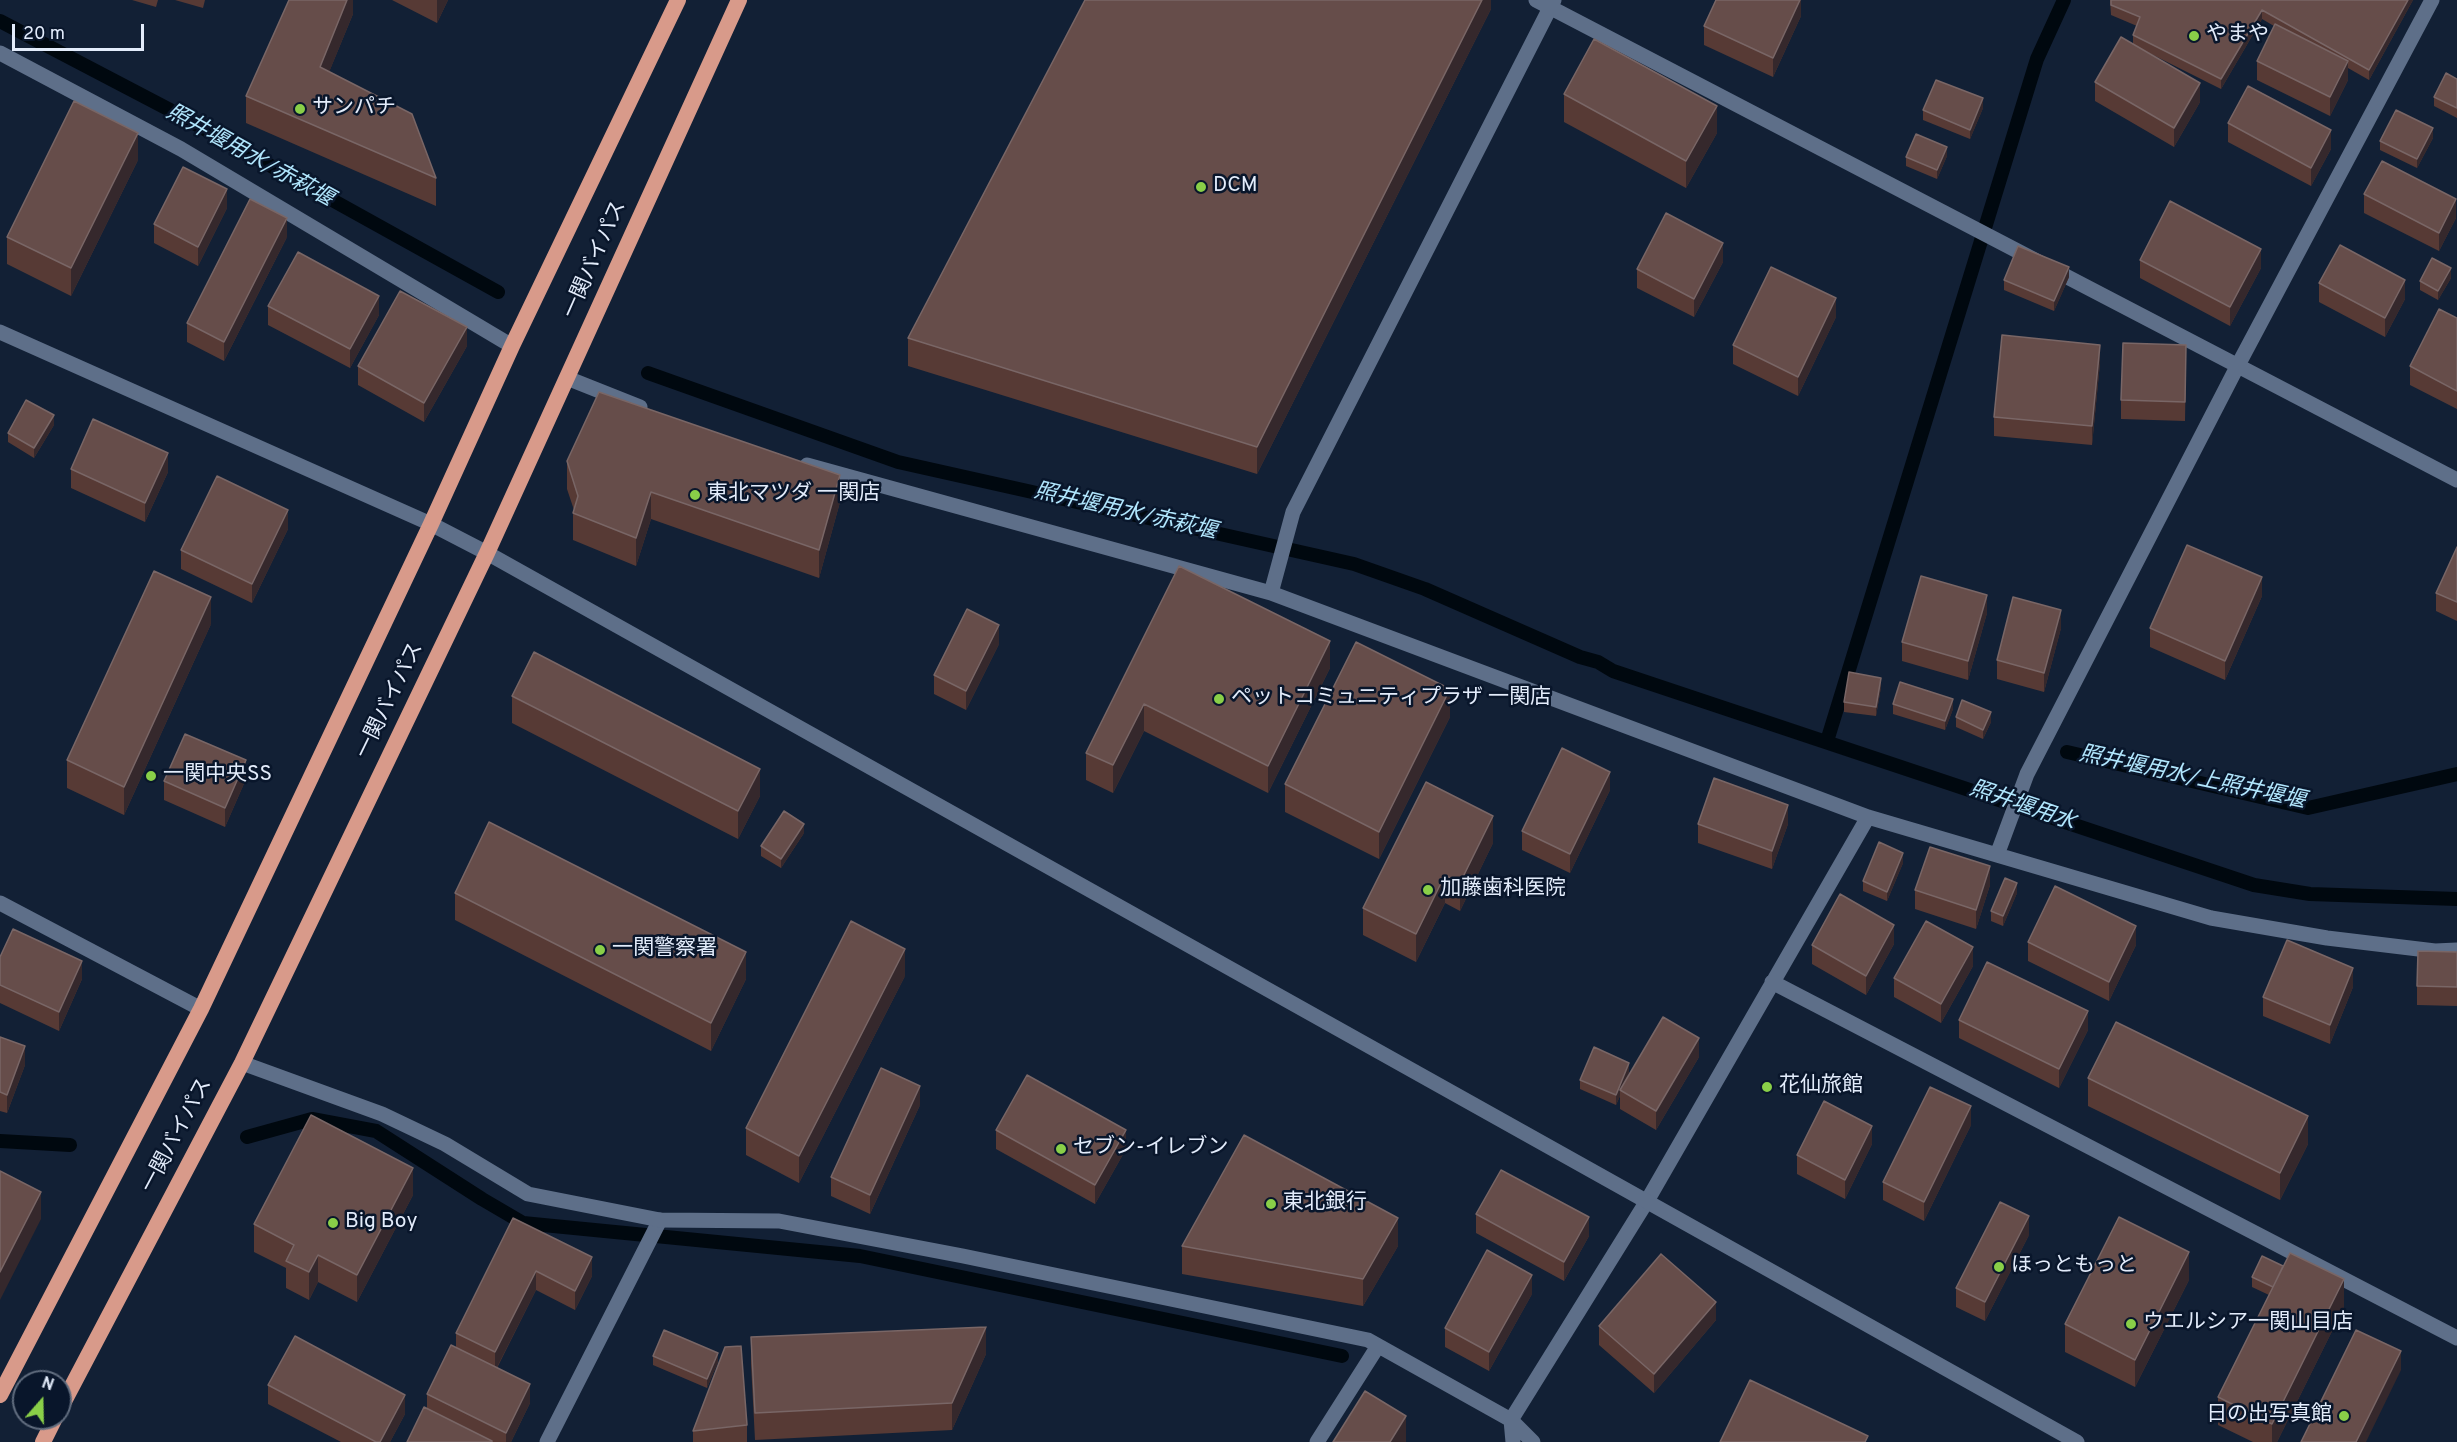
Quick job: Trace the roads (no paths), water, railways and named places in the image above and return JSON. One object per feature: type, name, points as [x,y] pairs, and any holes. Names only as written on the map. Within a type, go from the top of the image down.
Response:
[{"type":"highway","name":"一関バイパス","points":[[0,1395],[201,1009],[431,524],[512,346],[678,0]]},
{"type":"highway","name":"一関バイパス","points":[[72,1386],[242,1063],[487,553],[739,0]]},
{"type":"street","points":[[1997,855],[2027,774],[2237,367],[2432,0]]},
{"type":"street","points":[[1271,593],[1293,512],[1547,2],[2237,367],[2457,480]]},
{"type":"street","points":[[0,53],[181,149],[512,346]]},
{"type":"street","points":[[0,332],[431,524],[487,553],[2077,1442]]},
{"type":"street","points":[[567,378],[659,415]]},
{"type":"street","points":[[793,461],[1271,593],[1868,818],[2211,918],[2327,938],[2435,951],[2457,950]]},
{"type":"street","points":[[1513,1442],[1511,1420],[1647,1201],[1868,818]]},
{"type":"street","points":[[0,903],[201,1009]]},
{"type":"street","points":[[1772,982],[2457,1338]]},
{"type":"street","points":[[242,1063],[382,1114],[445,1144],[528,1194],[660,1220],[778,1221],[963,1256],[1368,1340],[1511,1420],[1533,1442]]},
{"type":"street","points":[[547,1442],[660,1220]]},
{"type":"street","points":[[1317,1442],[1378,1346]]},
{"type":"waterway","points":[[1827,741],[2037,59],[2064,0]]},
{"type":"waterway","name":"照井堰用水/赤萩堰","points":[[0,21],[170,110],[498,292]]},
{"type":"waterway","name":"照井堰用水/赤萩堰","points":[[648,373],[898,462],[1354,564],[1425,589],[1580,657],[1598,662],[1613,671],[2254,885],[2310,894],[2457,899]]},
{"type":"waterway","name":"照井堰用水/上照井堰堰","points":[[2067,752],[2308,808],[2457,774]]},
{"type":"waterway","points":[[247,1137],[312,1119],[376,1131],[523,1223],[860,1256],[1342,1356]]},
{"type":"waterway","points":[[0,1141],[70,1145]]},
{"type":"place","name":"やまや","points":[[2194,36]]},
{"type":"place","name":"サンパチ","points":[[300,109]]},
{"type":"place","name":"DCM","points":[[1201,187]]},
{"type":"place","name":"東北マツダ 一関店","points":[[695,495]]},
{"type":"place","name":"ペットコミュニティプラザ 一関店","points":[[1219,699]]},
{"type":"place","name":"一関中央SS","points":[[151,776]]},
{"type":"place","name":"加藤歯科医院","points":[[1428,890]]},
{"type":"place","name":"一関警察署","points":[[600,950]]},
{"type":"place","name":"花仙旅館","points":[[1767,1087]]},
{"type":"place","name":"セブン-イレブン","points":[[1061,1149]]},
{"type":"place","name":"東北銀行","points":[[1271,1204]]},
{"type":"place","name":"Big Boy","points":[[333,1223]]},
{"type":"place","name":"ほっともっと","points":[[1999,1267]]},
{"type":"place","name":"ウエルシア一関山目店","points":[[2131,1324]]},
{"type":"place","name":"日の出写真館","points":[[2344,1416]]},
{"type":"water label","name":"照井堰用水","points":[[2022,807]]}]
